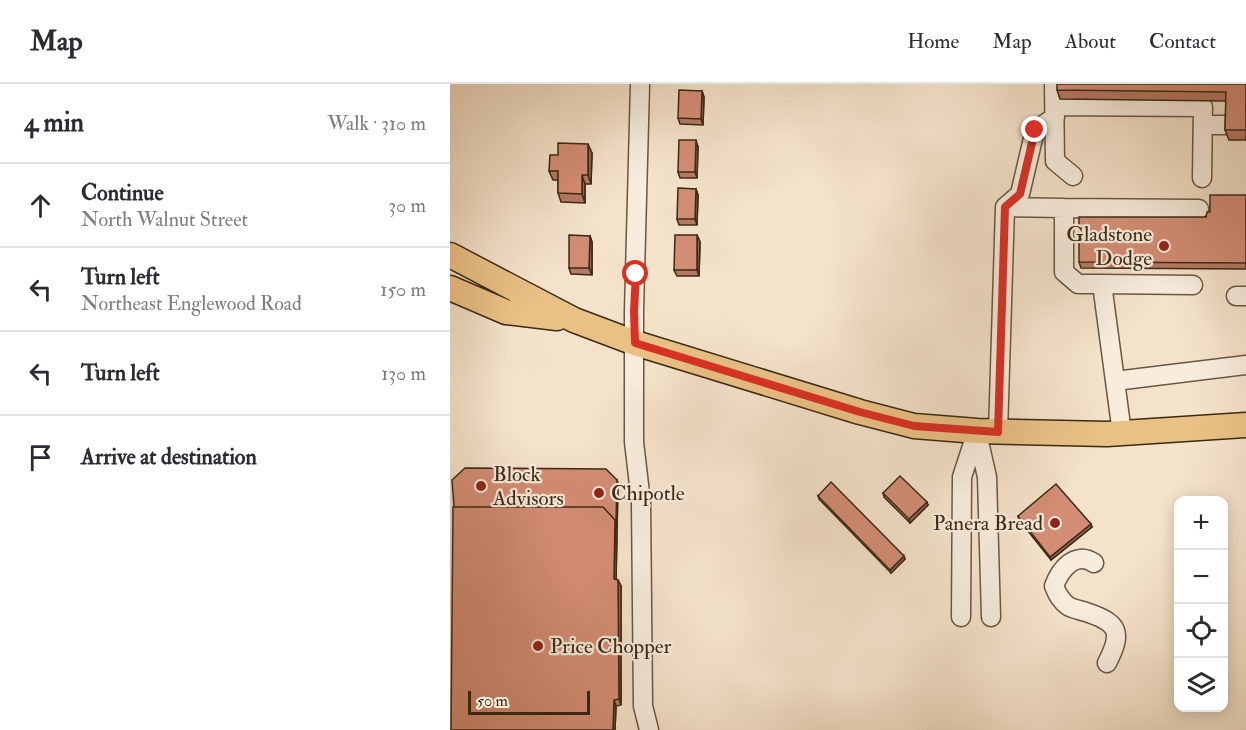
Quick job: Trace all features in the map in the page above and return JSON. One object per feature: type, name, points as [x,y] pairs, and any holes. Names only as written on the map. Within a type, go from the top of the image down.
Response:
[{"type":"main road","points":[[450,255],[574,320],[635,343],[860,412],[914,426],[988,431],[1122,433],[1246,425]]},
{"type":"main road","points":[[450,288],[506,312],[574,320]]},
{"type":"street","points":[[640,84],[634,311],[634,442],[641,502],[643,706],[649,730]]},
{"type":"street","points":[[1054,84],[1055,161],[1073,176]]},
{"type":"street","points":[[991,617],[988,431],[1005,207],[1020,194],[1035,130],[1054,112],[1203,107],[1202,178]]},
{"type":"street","points":[[1203,125],[1229,125]]},
{"type":"street","points":[[1005,207],[1199,209]]},
{"type":"street","points":[[1064,208],[1064,272],[1078,284],[1193,285]]},
{"type":"street","points":[[1102,284],[1122,433]]},
{"type":"street","points":[[1115,381],[1246,365]]},
{"type":"street","points":[[961,616],[962,477],[988,431]]},
{"type":"street","points":[[1094,563],[1088,558],[1080,558],[1068,564],[1059,574],[1054,586],[1060,598],[1069,607],[1105,618],[1114,625],[1116,641],[1107,663]]},
{"type":"building","points":[[1057,84],[1246,84],[1246,130],[1225,130],[1226,92],[1057,90]]},
{"type":"building","points":[[679,90],[702,91],[701,119],[678,118]]},
{"type":"building","points":[[679,140],[696,140],[695,172],[678,172]]},
{"type":"building","points":[[558,143],[588,144],[588,175],[582,175],[582,194],[558,193],[558,171],[549,171],[550,155],[558,155]]},
{"type":"building","points":[[678,188],[696,189],[695,219],[677,219]]},
{"type":"building","name":"Gladstone Dodge","points":[[1210,195],[1246,195],[1246,263],[1079,262],[1079,217],[1206,217],[1207,212],[1210,212]]},
{"type":"building","points":[[569,235],[590,236],[589,268],[569,268]]},
{"type":"building","points":[[675,235],[697,235],[697,270],[674,270]]},
{"type":"building","points":[[465,468],[606,469],[617,480],[616,523],[603,507],[454,507],[452,480]]},
{"type":"building","points":[[900,476],[927,502],[909,519],[883,493]]},
{"type":"building","points":[[831,482],[904,556],[890,570],[818,496]]},
{"type":"building","name":"Panera Bread","points":[[1056,484],[1091,524],[1050,557],[1018,516]]},
{"type":"building","name":"Price Chopper","points":[[453,507],[603,507],[615,520],[614,579],[618,580],[619,699],[614,700],[613,730],[451,730]]},
{"type":"place","name":"Gladstone Dodge","points":[[1164,246]]},
{"type":"place","name":"Block Advisors","points":[[481,486]]},
{"type":"place","name":"Chipotle","points":[[599,493]]},
{"type":"place","name":"Panera Bread","points":[[1055,523]]},
{"type":"place","name":"Price Chopper","points":[[538,646]]},
{"type":"route","points":[[636,274],[635,343],[860,412],[914,426],[998,432],[1005,207],[1020,194],[1035,130]]}]
